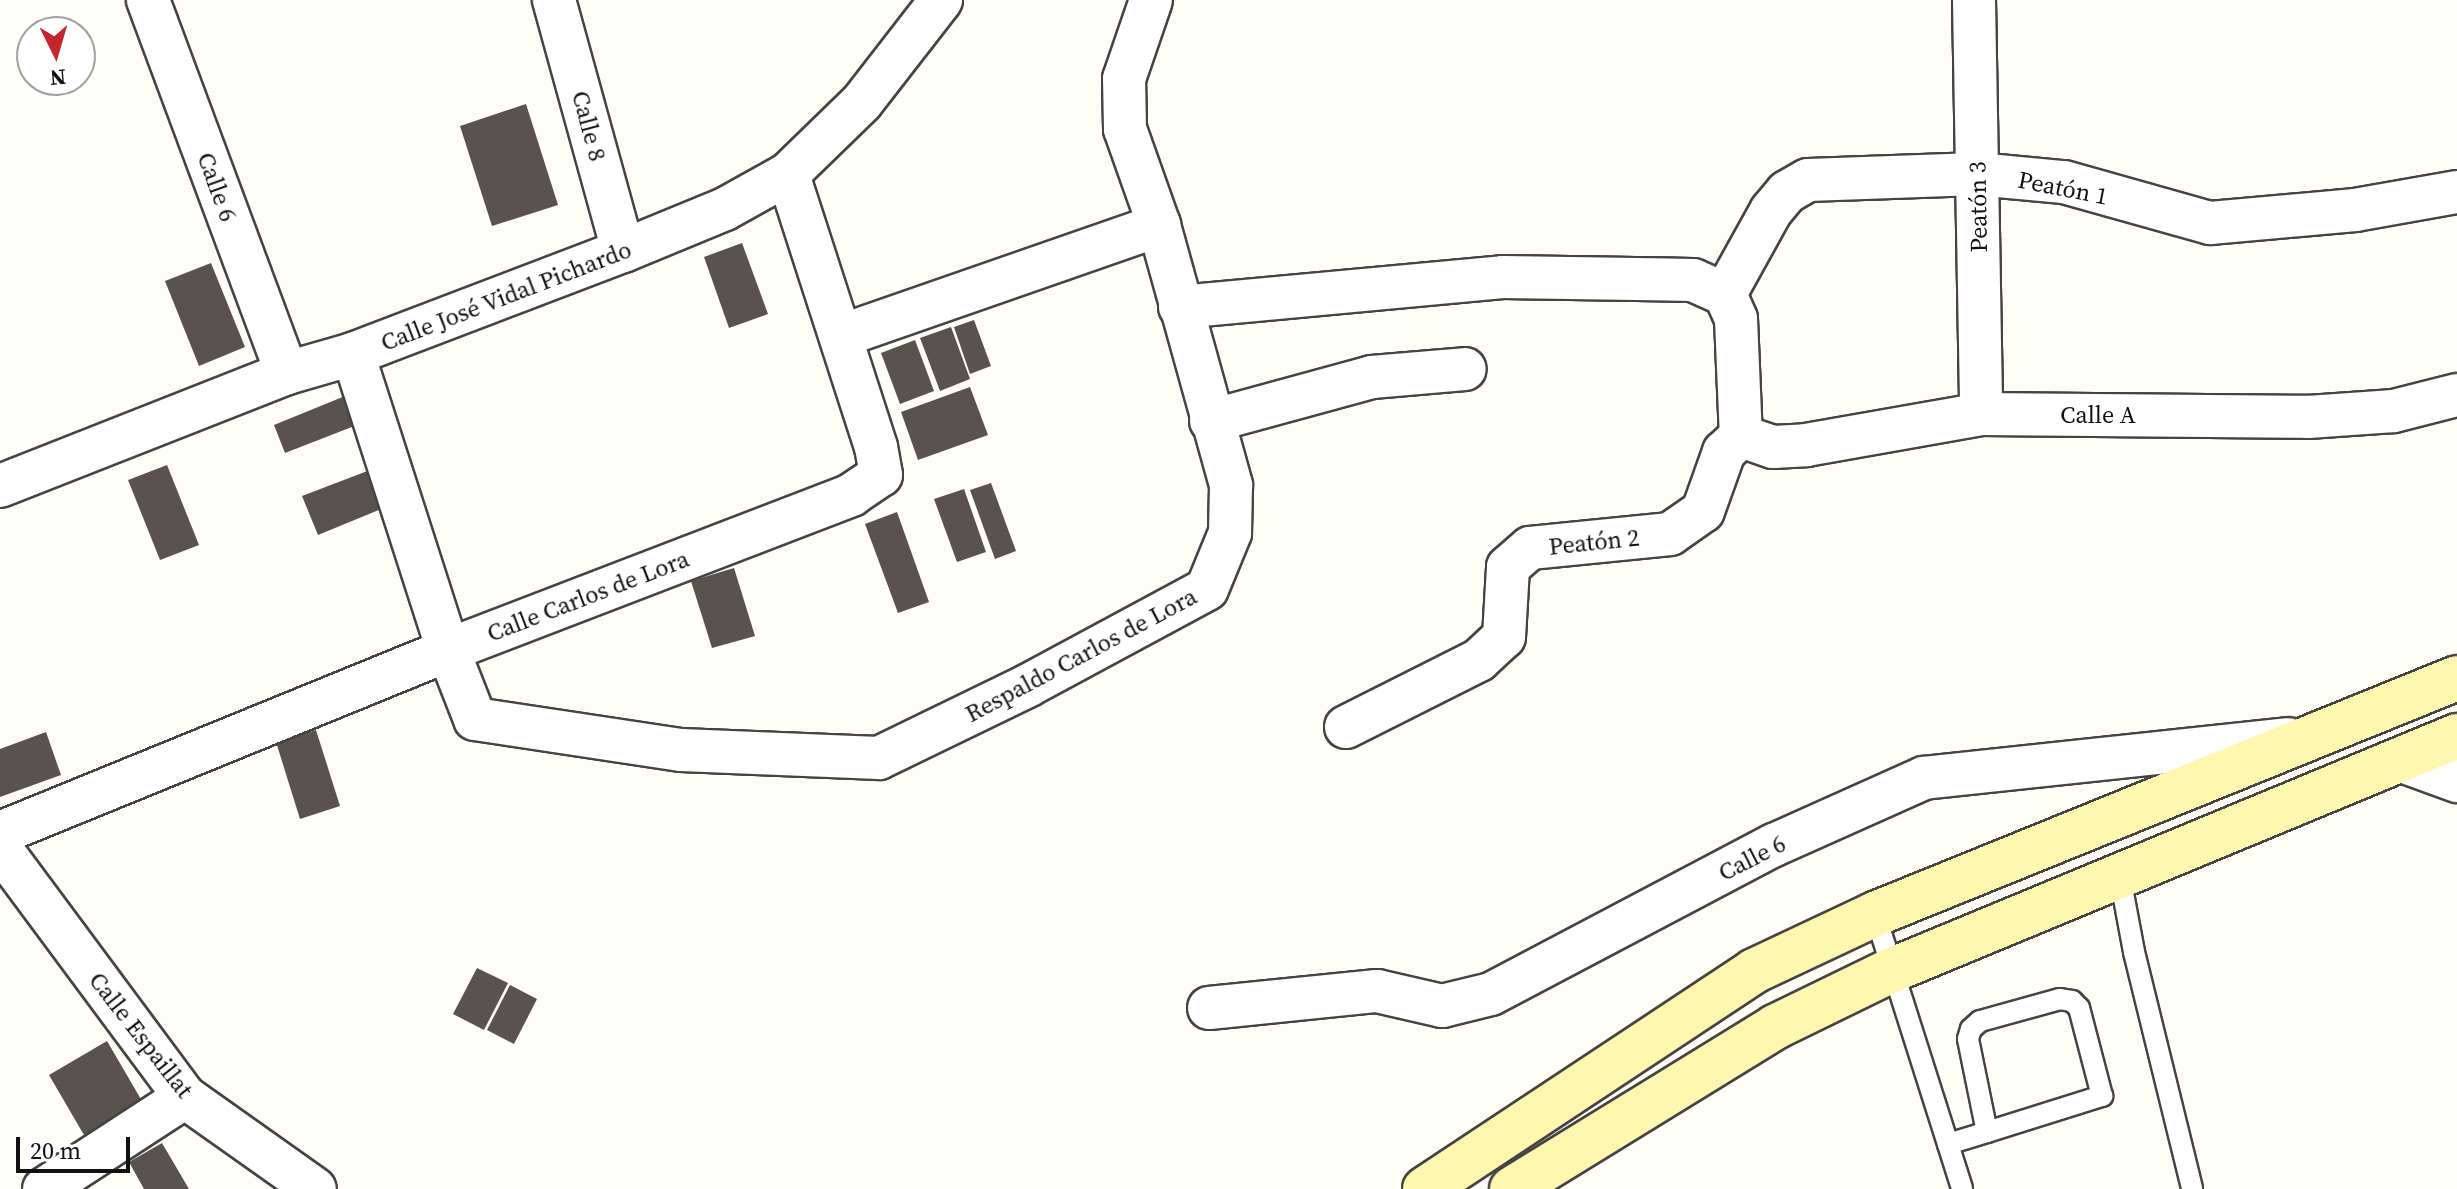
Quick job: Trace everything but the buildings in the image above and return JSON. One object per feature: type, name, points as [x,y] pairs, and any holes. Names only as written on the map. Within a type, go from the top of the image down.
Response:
[{"type":"main road","points":[[1425,1189],[1754,971],[1875,914],[2457,678]]},
{"type":"main road","points":[[1512,1189],[1775,1027],[1890,971],[2457,736]]},
{"type":"street","name":"Calle 6","points":[[148,0],[287,373]]},
{"type":"street","name":"Calle 8","points":[[554,0],[623,251]]},
{"type":"street","name":"Calle José Vidal Pichardo","points":[[0,486],[287,373],[353,354],[725,209],[788,174],[862,102],[941,0]]},
{"type":"street","name":"Respaldo Carlos de Lora","points":[[448,650],[475,719],[681,750],[879,758],[1027,686],[1207,589],[1230,533],[1231,485],[1159,225],[1125,129],[1124,79],[1151,0]]},
{"type":"street","name":"Peatón 3","points":[[1974,0],[1981,414]]},
{"type":"street","name":"Calle Carlos de Lora","points":[[0,833],[448,650],[851,495],[881,475],[876,447],[788,174]]},
{"type":"street","name":"Peatón 1","points":[[1725,294],[1771,211],[1787,192],[1808,180],[1977,174],[2064,182],[2210,223],[2355,210],[2457,192]]},
{"type":"street","points":[[841,336],[1159,225]]},
{"type":"street","points":[[1180,307],[1503,277],[1693,280],[1725,294],[1736,319],[1741,436]]},
{"type":"street","points":[[353,354],[448,650]]},
{"type":"street","points":[[1211,421],[1372,377],[1465,369]]},
{"type":"street","name":"Calle A","points":[[1741,436],[1773,447],[1806,445],[1981,414],[2308,417],[2394,411],[2457,395]]},
{"type":"street","name":"Peatón 2","points":[[1346,727],[1479,660],[1504,637],[1508,567],[1530,548],[1670,534],[1703,511],[1724,452],[1741,436]]},
{"type":"street","name":"Calle 6","points":[[1209,1008],[1377,991],[1442,1006],[1467,1000],[1505,988],[1774,845],[1924,778],[2313,737]]},
{"type":"street","points":[[2399,760],[2457,781]]},
{"type":"street","name":"Calle Espaillat","points":[[0,848],[185,1097],[310,1188]]},
{"type":"street","points":[[44,1189],[185,1097]]},
{"type":"lane","points":[[2120,877],[2134,952],[2192,1189]]},
{"type":"lane","points":[[1875,914],[1890,971],[1962,1189]]},
{"type":"lane","points":[[1948,1144],[1987,1132],[2102,1096],[2079,1008],[2072,1001],[2060,999],[1980,1021],[1971,1029],[1968,1039],[1987,1132]]}]
